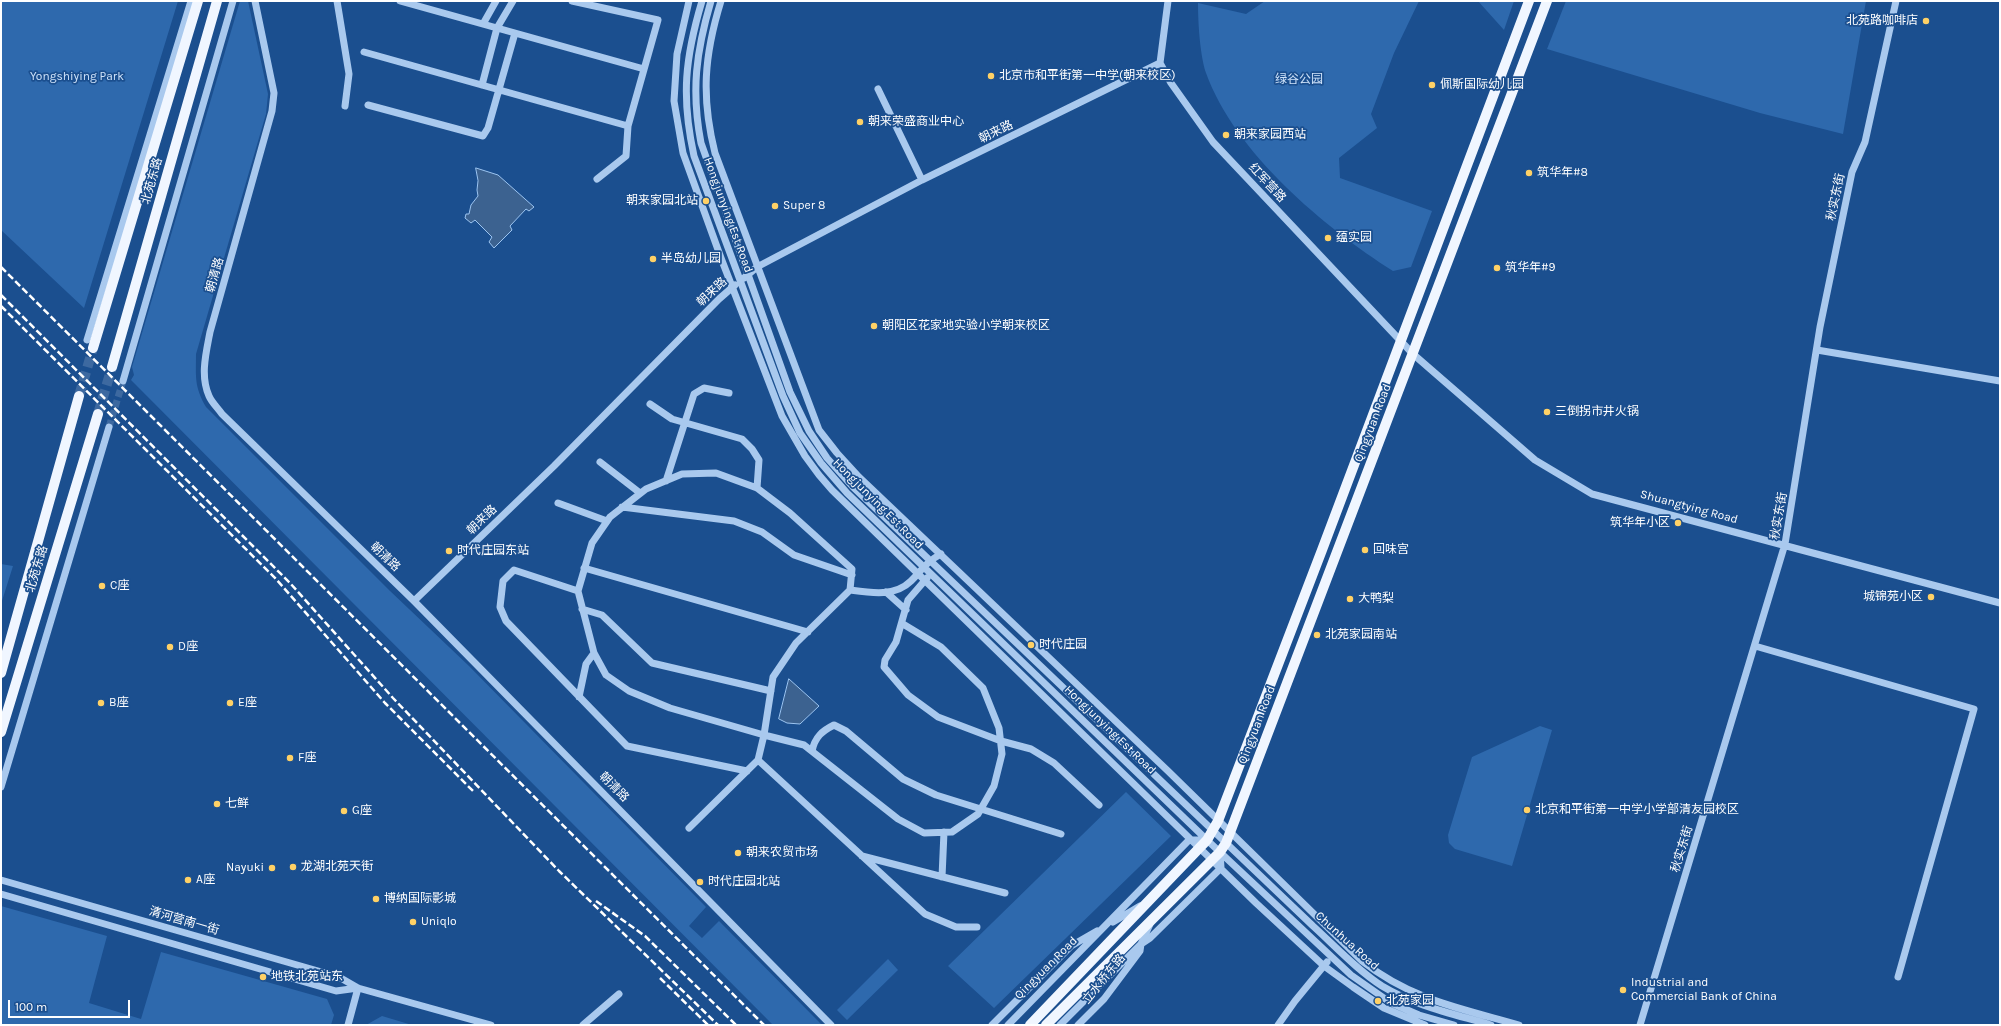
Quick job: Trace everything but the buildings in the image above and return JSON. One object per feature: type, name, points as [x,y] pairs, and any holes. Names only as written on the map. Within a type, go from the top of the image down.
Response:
[{"type":"main road","name":"北苑东路","points":[[90,344],[198,1]]},
{"type":"main road","name":"北苑东路","points":[[112,367],[217,1]]},
{"type":"main road","name":"Qingyuan Road","points":[[1030,1025],[1200,848],[1207,840],[1218,821],[1529,1]]},
{"type":"main road","name":"Qingyuan Road","points":[[1046,1025],[1220,852],[1228,838],[1547,1]]},
{"type":"main road","name":"北苑东路","points":[[1,673],[79,396]]},
{"type":"main road","name":"北苑东路","points":[[1,732],[98,414]]},
{"type":"street","points":[[90,344],[191,1]]},
{"type":"street","points":[[123,381],[233,1]]},
{"type":"street","name":"朝清路","points":[[255,1],[274,93],[272,111],[210,332],[204,362],[205,381],[209,396],[222,414],[414,601],[831,1025]]},
{"type":"street","points":[[337,1],[349,74],[345,106]]},
{"type":"street","points":[[400,1],[644,69]]},
{"type":"street","points":[[483,24],[496,1]]},
{"type":"street","points":[[482,85],[497,28],[513,1]]},
{"type":"street","points":[[572,1],[658,20],[628,126],[626,156],[597,180]]},
{"type":"street","points":[[689,1],[677,54],[674,101],[676,118],[690,174],[732,288],[782,416],[805,456],[832,490],[917,574],[1049,700],[1122,774],[1324,966],[1384,1008],[1425,1025]]},
{"type":"street","name":"Hongjunying Est Road","points":[[702,1],[692,36],[686,71],[688,123],[694,156],[783,396],[800,434],[821,463],[847,493],[932,573],[1220,852]]},
{"type":"street","name":"Hongjunying Est Road","points":[[711,1],[699,45],[696,67],[695,105],[698,126],[704,152],[790,392],[809,431],[827,458],[853,487],[1213,830]]},
{"type":"street","points":[[721,1],[707,54],[705,85],[708,122],[715,153],[819,430],[859,477],[1218,821],[1228,838],[1362,961],[1378,974],[1397,985],[1431,1000],[1519,1025]]},
{"type":"street","points":[[1160,63],[1168,1]]},
{"type":"street","name":"秋实东街","points":[[1640,1025],[1785,544],[1817,350],[1852,172],[1865,142],[1896,1]]},
{"type":"street","points":[[368,105],[483,136],[488,128],[515,33]]},
{"type":"street","points":[[364,52],[628,126]]},
{"type":"street","name":"朝来路","points":[[414,601],[554,466],[732,288],[757,267],[922,180],[1160,63]]},
{"type":"street","name":"红军营路","points":[[1160,63],[1171,83],[1213,142],[1413,354]]},
{"type":"street","points":[[878,89],[922,180]]},
{"type":"street","points":[[1817,350],[2000,381]]},
{"type":"street","name":"Shuangtying Road","points":[[1413,354],[1535,460],[1592,494],[1785,544],[2000,603]]},
{"type":"street","points":[[666,481],[694,394],[704,388],[729,393]]},
{"type":"street","points":[[650,404],[672,419],[742,439],[752,449],[759,460],[757,488]]},
{"type":"street","points":[[1,787],[109,427]]},
{"type":"street","points":[[600,462],[640,493]]},
{"type":"street","points":[[689,828],[758,760],[764,735],[773,677],[796,643],[850,590],[852,569],[790,513],[757,488],[716,473],[682,474],[646,489],[607,521],[592,543],[578,591],[594,653],[606,675],[629,691],[670,708],[764,735],[804,745],[898,819],[924,833],[952,832],[978,814],[994,786],[1002,754],[999,728],[983,688],[941,646],[903,624]]},
{"type":"street","points":[[558,503],[607,521]]},
{"type":"street","points":[[622,508],[734,521],[762,532],[794,555],[852,574]]},
{"type":"street","points":[[850,590],[872,593],[899,591],[930,560],[941,554]]},
{"type":"street","points":[[941,554],[937,567],[908,600],[903,624],[896,642],[885,660],[884,667],[908,695],[938,717],[1001,741],[1031,749],[1054,763],[1099,805]]},
{"type":"street","points":[[584,568],[808,632]]},
{"type":"street","points":[[578,591],[514,570],[503,581],[500,607],[506,621],[628,746],[747,771]]},
{"type":"street","points":[[886,592],[906,610]]},
{"type":"street","points":[[582,609],[602,615],[652,663],[770,691]]},
{"type":"street","points":[[1754,646],[1974,709],[1898,977]]},
{"type":"street","points":[[579,697],[586,664],[594,653]]},
{"type":"street","points":[[812,751],[814,743],[822,731],[834,725],[846,731],[903,779],[936,795],[1061,834]]},
{"type":"street","points":[[758,760],[925,914],[956,927],[977,927]]},
{"type":"street","name":"Chunhua Road","points":[[1213,830],[1228,838],[1334,946],[1382,986],[1420,1004],[1491,1025]]},
{"type":"street","points":[[942,877],[944,832]]},
{"type":"street","points":[[1191,839],[1207,840]]},
{"type":"street","name":"Qingyuan Road","points":[[1008,1025],[1191,839]]},
{"type":"street","points":[[1060,1025],[1141,944],[1150,938],[1221,868],[1220,852]]},
{"type":"street","name":"Chunhua Road","points":[[1220,852],[1332,958],[1366,987],[1391,1003],[1419,1015],[1454,1025]]},
{"type":"street","points":[[861,856],[1005,893]]},
{"type":"street","name":"清河营南一街","points":[[1,880],[339,977],[358,988],[491,1025]]},
{"type":"street","name":"清河营南一街","points":[[1,894],[336,991],[358,988]]},
{"type":"street","points":[[992,1025],[1071,946],[1151,900]]},
{"type":"street","name":"立水桥东路","points":[[1078,1025],[1104,999],[1140,951],[1141,944],[1152,918]]},
{"type":"street","points":[[1278,1025],[1324,966],[1332,958]]},
{"type":"street","points":[[348,1025],[358,988]]},
{"type":"street","points":[[583,1025],[619,994]]},
{"type":"green space","name":"Yongshiying Park","points":[[1,1],[178,1],[84,308],[1,230]]},
{"type":"green space","points":[[240,1],[248,1],[268,94],[266,114],[196,354],[196,375],[199,393],[202,400],[206,407],[389,590],[469,666],[706,907],[689,926],[702,938],[719,921],[822,1025],[773,1025],[131,380],[134,375],[132,367]]},
{"type":"green space","name":"绿谷公园","points":[[1265,1],[1419,1],[1394,53],[1371,114],[1377,128],[1339,158],[1340,178],[1432,211],[1411,267],[1393,271],[1339,233],[1311,210],[1284,186],[1260,159],[1238,132],[1220,103],[1206,73],[1202,57],[1198,20],[1198,3],[1246,14]]},
{"type":"green space","points":[[1478,1],[1514,1],[1504,30]]},
{"type":"green space","points":[[1566,1],[1866,1],[1843,134],[1760,113],[1547,49]]},
{"type":"green space","points":[[1,564],[13,566],[1,604]]},
{"type":"green space","points":[[1540,726],[1552,730],[1512,866],[1455,849],[1449,843],[1448,835],[1472,757]]},
{"type":"green space","points":[[1126,792],[1171,836],[994,1008],[948,966]]},
{"type":"green space","points":[[1,906],[107,936],[89,1003],[141,1019],[161,952],[327,999],[334,1015],[331,1025],[1,1025]]},
{"type":"green space","points":[[888,959],[898,970],[847,1020],[837,1010]]},
{"type":"green space","points":[[382,1016],[412,1025],[366,1025]]},
{"type":"shaded area","points":[[476,168],[498,175],[534,207],[529,211],[526,209],[510,226],[512,230],[494,248],[489,242],[492,237],[475,220],[471,223],[465,218],[466,214],[469,214],[471,205],[478,196]]},
{"type":"shaded area","points":[[789,679],[819,706],[800,724],[787,723],[779,719]]},
{"type":"tunnel","points":[[79,396],[93,348]]},
{"type":"tunnel","points":[[98,414],[112,367]]},
{"type":"tunnel","points":[[109,427],[123,381]]},
{"type":"railway","points":[[1,267],[764,1025]]},
{"type":"railway","points":[[1,295],[290,583],[393,698],[559,871],[718,1025]]},
{"type":"railway","points":[[1,306],[276,579],[385,703],[474,792]]},
{"type":"railway","points":[[596,901],[645,936],[736,1025]]},
{"type":"railway","points":[[660,978],[708,1025]]},
{"type":"place","name":"北苑路咖啡店","points":[[1926,21]]},
{"type":"place","name":"北京市和平街第一中学(朝来校区)","points":[[991,76]]},
{"type":"place","name":"佩斯国际幼儿园","points":[[1432,85]]},
{"type":"place","name":"朝来荣盛商业中心","points":[[860,122]]},
{"type":"place","name":"朝来家园西站","points":[[1226,135]]},
{"type":"place","name":"筑华年#8","points":[[1529,173]]},
{"type":"place","name":"朝来家园北站","points":[[706,201]]},
{"type":"place","name":"Super 8","points":[[775,206]]},
{"type":"place","name":"蕴实园","points":[[1328,238]]},
{"type":"place","name":"半岛幼儿园","points":[[653,259]]},
{"type":"place","name":"筑华年#9","points":[[1497,268]]},
{"type":"place","name":"朝阳区花家地实验小学朝来校区","points":[[874,326]]},
{"type":"place","name":"三倒拐市井火锅","points":[[1547,412]]},
{"type":"place","name":"筑华年小区","points":[[1678,523]]},
{"type":"place","name":"回味宫","points":[[1365,550]]},
{"type":"place","name":"时代庄园东站","points":[[449,551]]},
{"type":"place","name":"C座","points":[[102,586]]},
{"type":"place","name":"城锦苑小区","points":[[1931,597]]},
{"type":"place","name":"大鸭梨","points":[[1350,599]]},
{"type":"place","name":"北苑家园南站","points":[[1317,635]]},
{"type":"place","name":"时代庄园","points":[[1031,645]]},
{"type":"place","name":"D座","points":[[170,647]]},
{"type":"place","name":"B座","points":[[101,703]]},
{"type":"place","name":"E座","points":[[230,703]]},
{"type":"place","name":"F座","points":[[290,758]]},
{"type":"place","name":"七鲜","points":[[217,804]]},
{"type":"place","name":"北京和平街第一中学小学部清友园校区","points":[[1527,810]]},
{"type":"place","name":"G座","points":[[344,811]]},
{"type":"place","name":"朝来农贸市场","points":[[738,853]]},
{"type":"place","name":"龙湖北苑天街","points":[[293,867]]},
{"type":"place","name":"Nayuki","points":[[272,868]]},
{"type":"place","name":"A座","points":[[188,880]]},
{"type":"place","name":"时代庄园北站","points":[[700,882]]},
{"type":"place","name":"博纳国际影城","points":[[376,899]]},
{"type":"place","name":"Uniqlo","points":[[413,922]]},
{"type":"place","name":"地铁北苑站东","points":[[263,977]]},
{"type":"place","name":"Industrial and Commercial Bank of China","points":[[1623,990]]},
{"type":"place","name":"北苑家园","points":[[1378,1001]]}]
